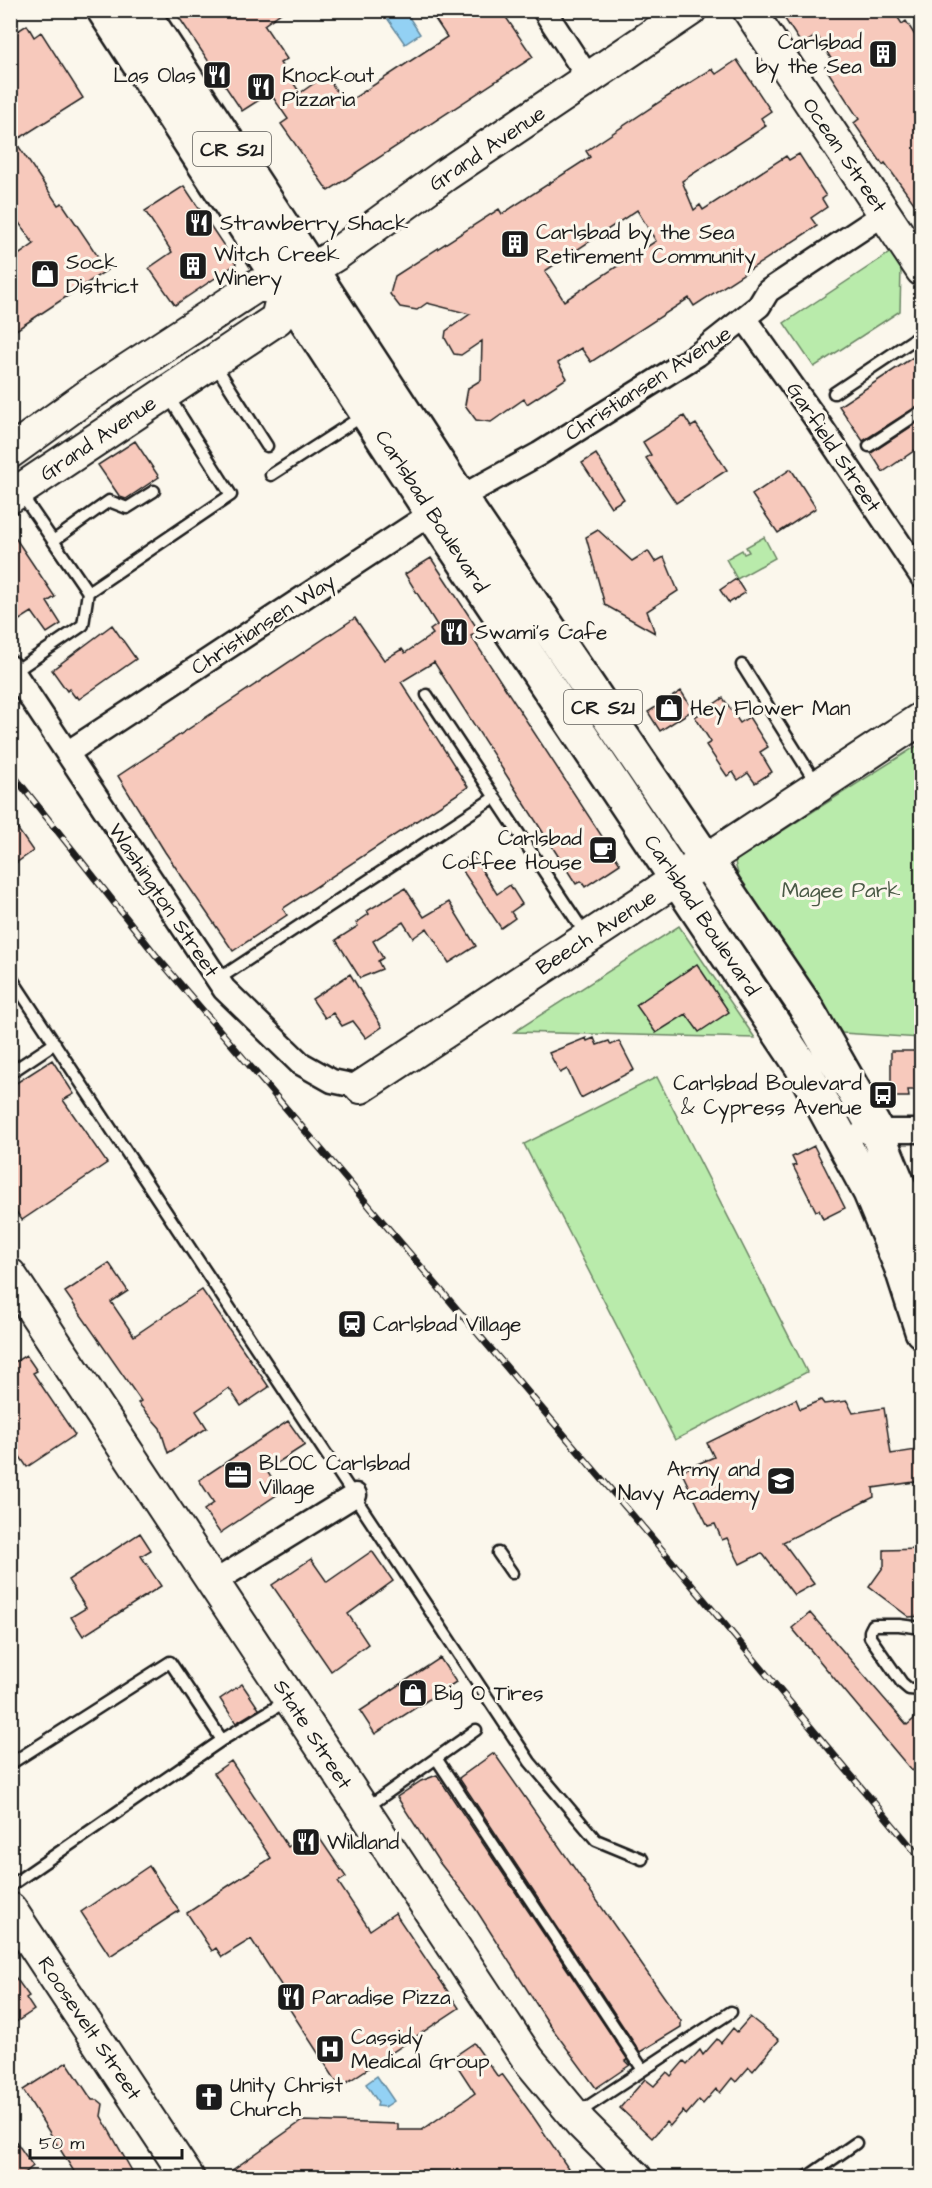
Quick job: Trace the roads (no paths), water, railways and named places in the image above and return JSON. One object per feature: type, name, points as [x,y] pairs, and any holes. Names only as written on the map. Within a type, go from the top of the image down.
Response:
[{"type":"main road","name":"Carlsbad Boulevard","points":[[104,10],[461,498],[805,1006],[876,1130],[921,1243]]},
{"type":"main road","name":"Carlsbad Boulevard","points":[[141,10],[298,277],[367,413],[801,1065],[870,1192],[892,1245],[921,1331]]},
{"type":"main road","name":"Grand Avenue","points":[[10,452],[89,395],[256,286],[298,277],[690,10]]},
{"type":"main road","name":"Ocean Street","points":[[749,10],[921,270]]},
{"type":"main road","name":"Grand Avenue","points":[[15,494],[165,392],[278,319],[298,277]]},
{"type":"main road","name":"Beech Avenue","points":[[361,1087],[921,718]]},
{"type":"main road","name":"State Street","points":[[10,1275],[19,1305],[214,1582],[528,2059],[575,2115],[636,2178]]},
{"type":"main road","name":"Roosevelt Street","points":[[10,1909],[188,2178]]},
{"type":"street","points":[[544,10],[589,79]]},
{"type":"street","name":"Christiansen Avenue","points":[[461,498],[539,454],[697,355],[745,319],[759,306],[768,291],[885,214]]},
{"type":"street","name":"Garfield Street","points":[[745,319],[818,422],[921,577]]},
{"type":"street","name":"Christiansen Way","points":[[67,753],[432,513],[461,498]]},
{"type":"street","name":"Washington Street","points":[[12,670],[224,989],[300,1063],[332,1081],[361,1087]]},
{"type":"street","points":[[839,1132],[921,1131]]},
{"type":"street","points":[[214,1582],[355,1495]]},
{"type":"lane","points":[[834,393],[921,334]]},
{"type":"lane","points":[[214,362],[267,446]]},
{"type":"lane","points":[[88,592],[231,495],[165,392]]},
{"type":"lane","points":[[869,446],[921,411]]},
{"type":"lane","points":[[271,475],[367,413]]},
{"type":"lane","points":[[53,541],[109,501],[127,508],[154,491]]},
{"type":"lane","points":[[12,670],[83,625],[88,592],[53,541],[15,494]]},
{"type":"lane","points":[[742,665],[818,786]]},
{"type":"lane","points":[[427,695],[588,938]]},
{"type":"lane","points":[[217,980],[495,797]]},
{"type":"lane","points":[[10,976],[530,1762],[596,1840],[642,1859]]},
{"type":"lane","points":[[10,1073],[55,1043]]},
{"type":"lane","points":[[498,1553],[512,1573]]},
{"type":"lane","points":[[921,1628],[873,1625],[870,1637],[902,1683],[909,1689],[921,1690]]},
{"type":"lane","points":[[10,1764],[170,1662],[222,1740]]},
{"type":"lane","points":[[10,1886],[222,1740],[291,1699]]},
{"type":"lane","points":[[363,1810],[476,1730]]},
{"type":"lane","points":[[436,1758],[643,2070]]},
{"type":"lane","points":[[575,2115],[731,2012]]},
{"type":"lane","points":[[806,2178],[856,2143]]},
{"type":"water","points":[[392,11],[405,11],[420,34],[405,44],[385,15]]},
{"type":"water","points":[[377,2076],[394,2101],[385,2107],[377,2106],[378,2102],[366,2084]]},
{"type":"railway","points":[[10,771],[158,958],[669,1558],[922,1860]]},
{"type":"place","name":"Carlsbad by the Sea","points":[[883,54]]},
{"type":"place","name":"Las Olas","points":[[217,75]]},
{"type":"place","name":"Knockout Pizzaria","points":[[261,87]]},
{"type":"place","name":"Strawberry Shack","points":[[199,223]]},
{"type":"place","name":"Carlsbad by the Sea Retirement Community","points":[[515,244]]},
{"type":"place","name":"Witch Creek Winery","points":[[193,266]]},
{"type":"place","name":"Sock District","points":[[45,274]]},
{"type":"place","name":"Swami's Cafe","points":[[454,632]]},
{"type":"place","name":"Hey Flower Man","points":[[669,708]]},
{"type":"place","name":"Carlsbad Coffee House","points":[[603,850]]},
{"type":"place","name":"Carlsbad Boulevard & Cypress Avenue","points":[[883,1095]]},
{"type":"place","name":"Carlsbad Village","points":[[352,1324]]},
{"type":"place","name":"BLOC Carlsbad Village","points":[[238,1475]]},
{"type":"place","name":"Army and Navy Academy","points":[[781,1481]]},
{"type":"place","name":"Big O Tires","points":[[413,1693]]},
{"type":"place","name":"Wildland","points":[[306,1842]]},
{"type":"place","name":"Paradise Pizza","points":[[291,1997]]},
{"type":"place","name":"Cassidy Medical Group","points":[[330,2049]]},
{"type":"place","name":"Unity Christ Church","points":[[209,2097]]},
{"type":"park label","name":"Magee Park","points":[[841,890]]}]
